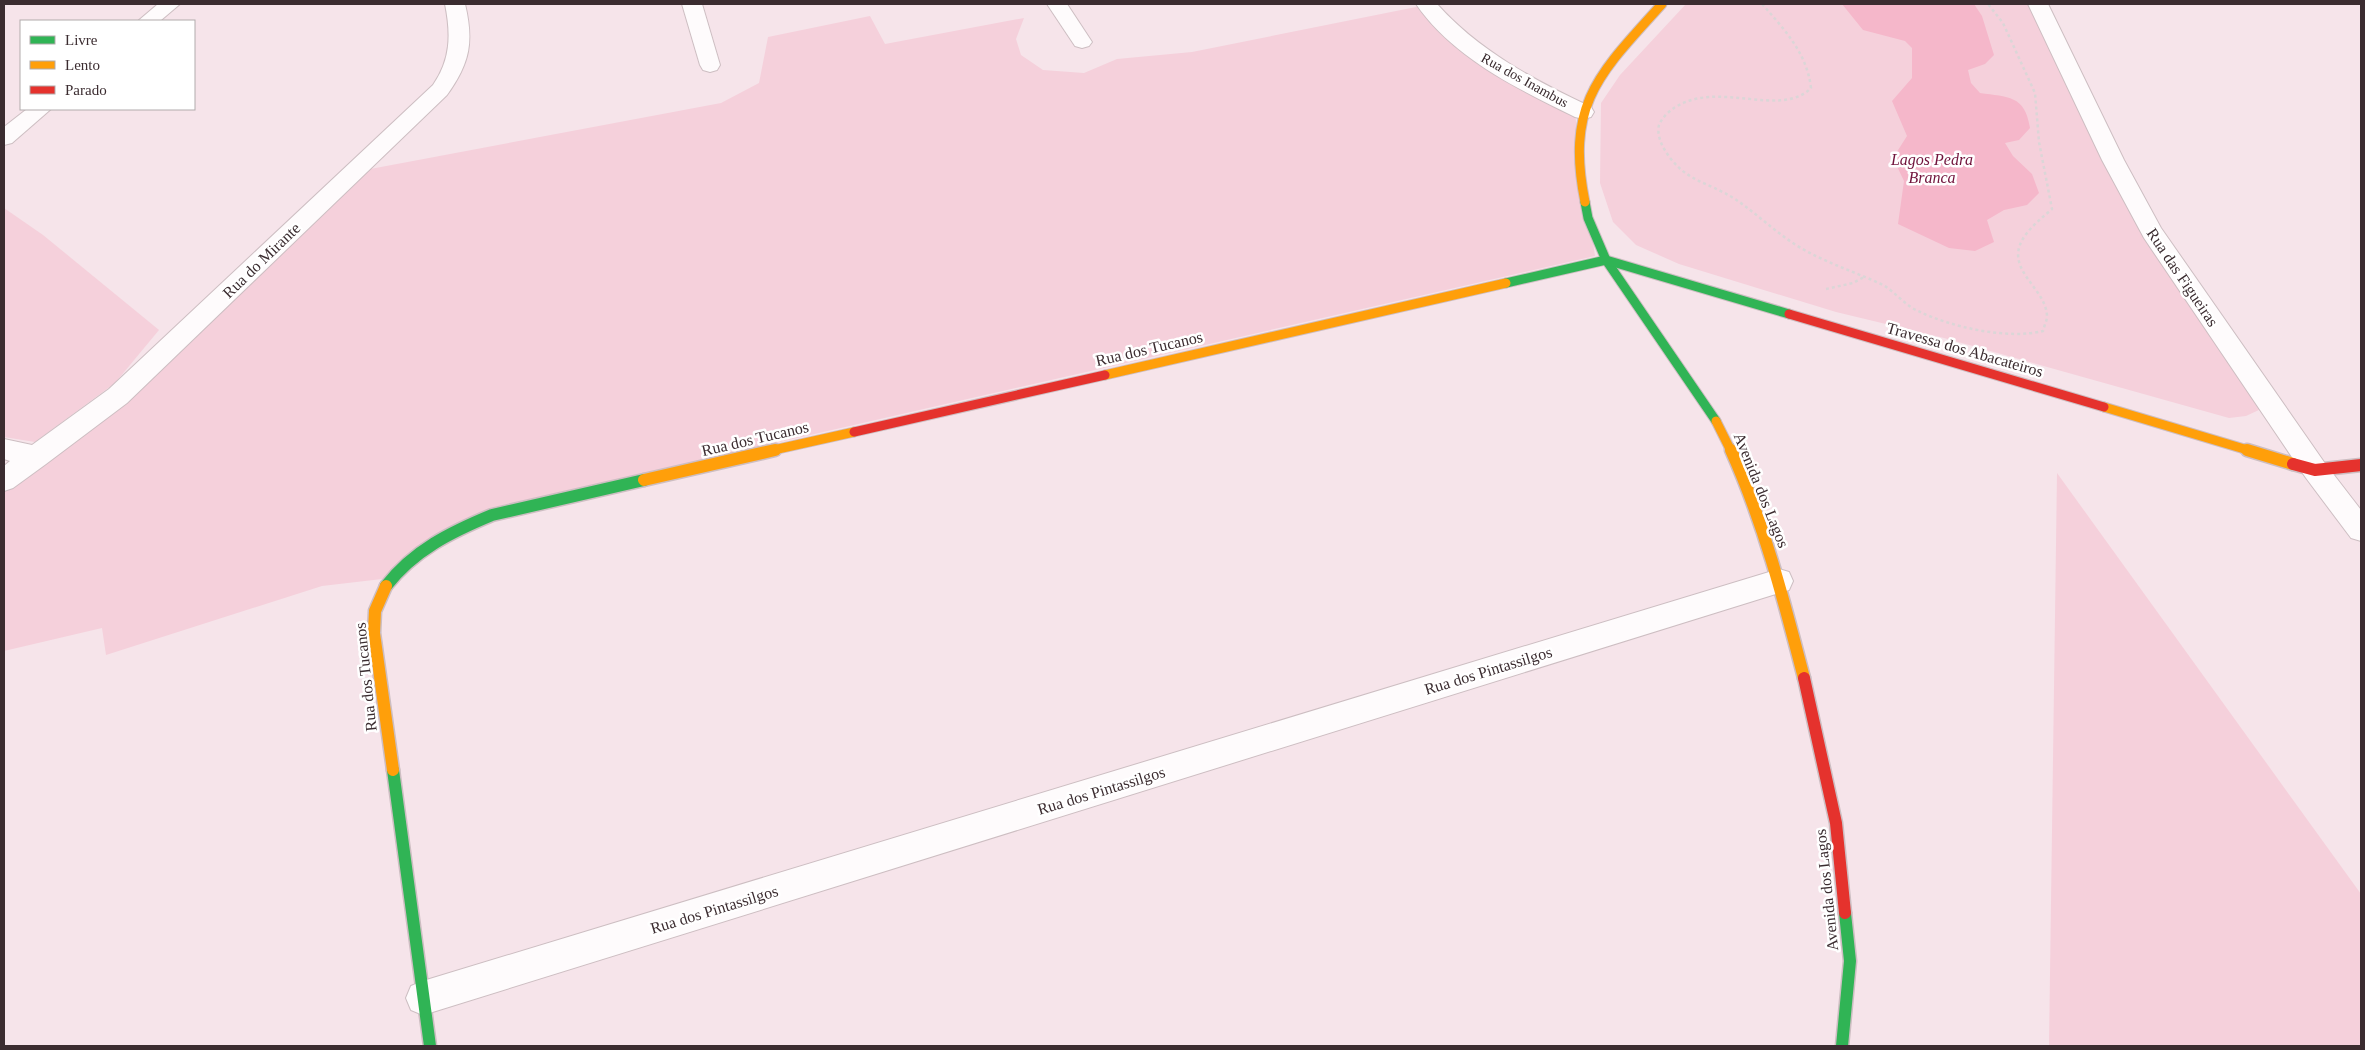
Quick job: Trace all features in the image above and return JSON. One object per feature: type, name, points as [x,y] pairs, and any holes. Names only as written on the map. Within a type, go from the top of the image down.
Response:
[{"type":"street","points":[[149,20],[170,4]]},
{"type":"street","name":"Rua do Mirante","points":[[4,480],[118,396],[440,90],[452,75],[459,56],[460,26],[455,4]]},
{"type":"street","points":[[692,4],[710,65]]},
{"type":"street","points":[[1058,4],[1082,42]]},
{"type":"street","name":"Rua dos Inambus","points":[[1426,4],[1466,45],[1499,68],[1583,112]]},
{"type":"street","name":"Avenida dos Lagos","points":[[1662,4],[1611,62],[1596,84],[1583,112],[1579,149],[1581,184],[1588,218],[1606,260],[1707,406],[1733,453],[1756,510],[1779,581],[1836,824],[1850,961],[1842,1046]]},
{"type":"street","name":"Rua das Figueiras","points":[[2038,4],[2113,160],[2152,232],[2315,470],[2361,530]]},
{"type":"street","points":[[4,138],[39,110]]},
{"type":"street","name":"Travessa dos Abacateiros","points":[[1606,260],[2315,470]]},
{"type":"street","name":"Rua dos Tucanos","points":[[430,1046],[374,634],[374,611],[386,588],[403,564],[422,548],[452,531],[492,515],[1606,260]]},
{"type":"street","points":[[4,449],[37,457]]},
{"type":"street","points":[[2315,470],[2361,465]]},
{"type":"street","name":"Rua dos Pintassilgos","points":[[423,998],[1779,581]]},
{"type":"path","points":[[1762,4],[1781,26],[1798,51],[1811,78],[1811,88],[1802,97],[1788,100],[1717,96],[1694,98],[1679,105],[1667,113],[1659,126],[1660,141],[1670,159],[1688,176],[1734,200],[1796,245],[1832,265],[1883,285],[1917,311],[1960,325],[2003,335],[2027,335],[2043,331],[2047,316],[2040,299],[2024,277],[2019,260],[2020,243],[2032,226],[2052,209],[2039,142],[2035,93],[2003,23],[1988,4]]},
{"type":"green space","name":"Lagos Pedra Branca","points":[[1686,4],[2031,4],[2261,409],[2246,416],[2229,418],[1944,338],[1836,312],[1679,264],[1636,245],[1613,222],[1600,183],[1601,103],[1620,75]]},
{"type":"green space","points":[[1421,6],[1575,114],[1595,256],[490,508],[382,579],[322,586],[106,655],[102,628],[4,651],[4,491],[125,399],[365,170],[721,103],[759,83],[768,37],[870,16],[885,44],[1024,18],[1016,39],[1021,55],[1043,70],[1084,73],[1117,59],[1192,52]]},
{"type":"green space","points":[[4,208],[43,235],[159,330],[115,383],[35,442],[4,437]]},
{"type":"green space","points":[[2057,473],[2361,894],[2361,1046],[2049,1046]]},
{"type":"shaded area","points":[[1842,4],[1974,4],[1982,16],[1994,55],[1985,64],[1968,70],[1971,83],[1980,93],[2007,97],[2019,103],[2024,109],[2030,128],[2019,140],[2005,143],[2013,156],[2032,174],[2039,193],[2027,205],[2004,210],[1987,220],[1994,242],[1975,251],[1949,248],[1898,224],[1904,181],[1893,158],[1907,136],[1892,101],[1912,78],[1912,48],[1905,41],[1863,30]]},
{"type":"traffic: fast","points":[[1585,202],[1588,218],[1606,260],[1716,421]]},
{"type":"traffic: fast","points":[[1506,283],[1606,260],[1789,314]]},
{"type":"traffic: fast","points":[[386,586],[407,561],[420,551],[447,534],[477,521],[492,515],[644,480]]},
{"type":"traffic: fast","points":[[393,770],[430,1046]]},
{"type":"traffic: fast","points":[[1842,1046],[1850,961],[1845,913]]},
{"type":"traffic: slow","points":[[1585,202],[1581,180],[1579,146],[1581,123],[1588,97],[1605,68],[1616,54],[1662,4]]},
{"type":"traffic: slow","points":[[1105,375],[1506,283]]},
{"type":"traffic: slow","points":[[2104,407],[2293,464]]},
{"type":"traffic: slow","points":[[1716,421],[1745,483],[1768,546],[1804,678]]},
{"type":"traffic: slow","points":[[644,480],[854,432]]},
{"type":"traffic: slow","points":[[386,586],[375,611],[374,633],[393,770]]},
{"type":"traffic: jam","points":[[1789,314],[2104,407]]},
{"type":"traffic: jam","points":[[854,432],[1105,375]]},
{"type":"traffic: jam","points":[[2293,464],[2315,470],[2361,465]]},
{"type":"traffic: jam","points":[[1804,678],[1836,823],[1845,913]]}]
